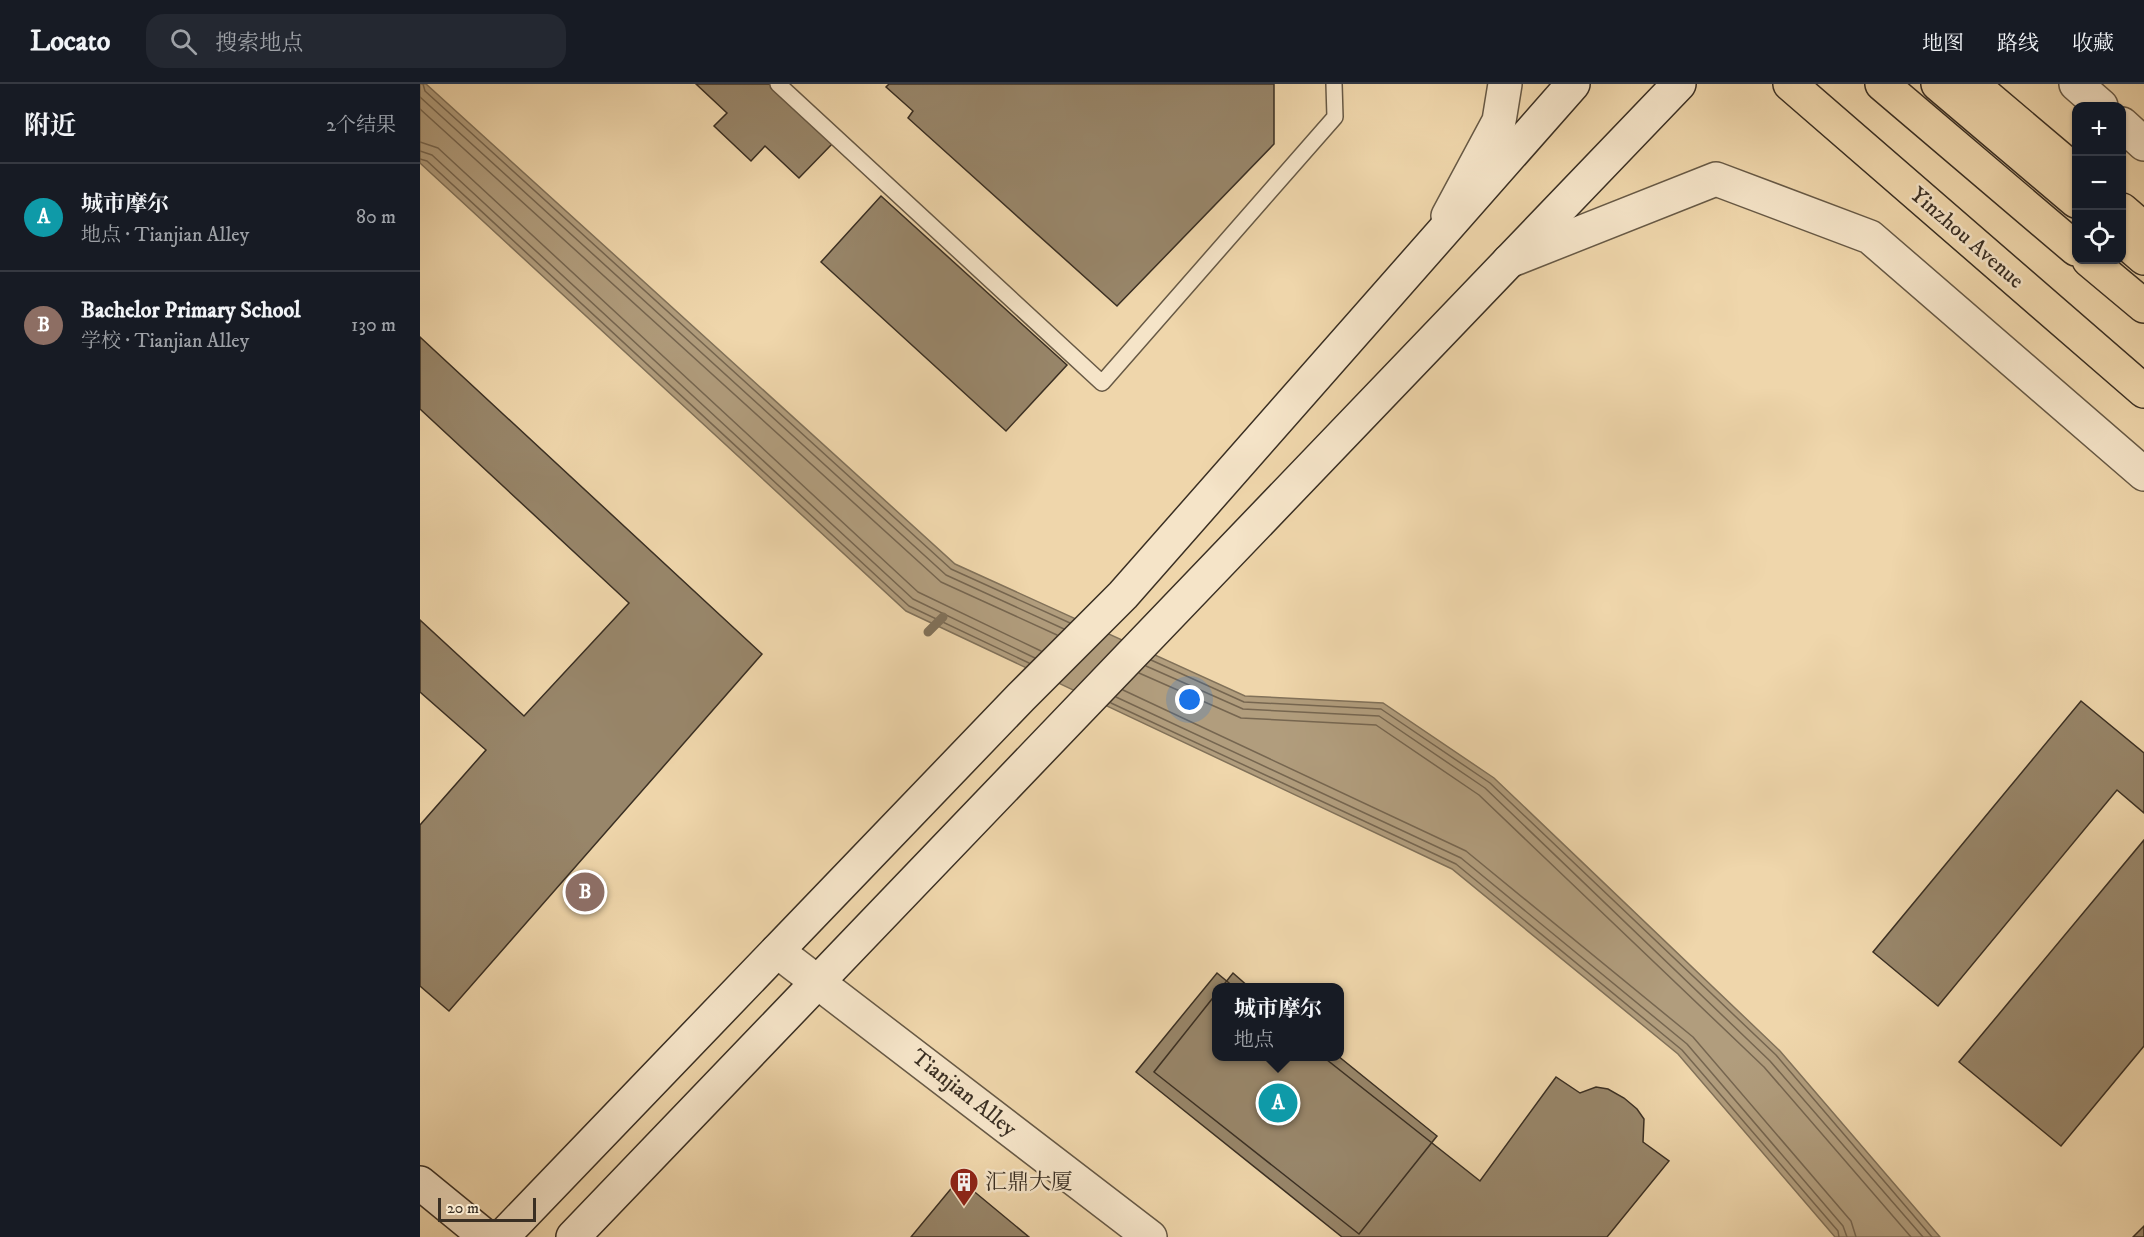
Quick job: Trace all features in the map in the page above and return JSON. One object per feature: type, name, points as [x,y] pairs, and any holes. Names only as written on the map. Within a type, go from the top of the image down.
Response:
[{"type":"main road","points":[[1433,243],[1499,121],[1505,84]]},
{"type":"main road","points":[[502,1237],[1021,697],[1124,595],[1573,84]]},
{"type":"main road","points":[[573,1237],[1679,84]]},
{"type":"main road","name":"Yinzhou Avenue","points":[[1790,84],[2144,391]]},
{"type":"main road","points":[[1882,84],[2072,246]]},
{"type":"main road","points":[[1938,84],[2072,198]]},
{"type":"main road","points":[[1972,84],[2072,169]]},
{"type":"main road","points":[[2076,84],[2096,102]]},
{"type":"main road","points":[[2126,128],[2144,144]]},
{"type":"main road","points":[[1509,261],[1716,179],[1870,237],[2144,474]]},
{"type":"main road","points":[[2126,214],[2144,228]]},
{"type":"main road","points":[[2126,243],[2144,258]]},
{"type":"main road","points":[[2094,264],[2144,306]]},
{"type":"main road","name":"Tianjian Alley","points":[[777,951],[1150,1237]]},
{"type":"main road","points":[[420,1183],[486,1237]]},
{"type":"lane","points":[[778,84],[1102,383],[1335,117],[1334,84]]},
{"type":"water","points":[[420,84],[426,84],[955,564],[1245,696],[1383,703],[1494,778],[1780,1051],[1940,1237],[1835,1237],[1678,1054],[1452,869],[906,611],[420,163]]},
{"type":"building","points":[[696,84],[770,84],[833,143],[799,178],[765,146],[751,161],[714,126],[727,113]]},
{"type":"building","points":[[889,84],[1274,84],[1274,144],[1117,306],[908,118],[913,111],[886,87]]},
{"type":"building","points":[[881,196],[1067,365],[1006,431],[821,262]]},
{"type":"building","points":[[420,337],[762,654],[449,1011],[420,986],[420,825],[486,750],[420,692],[420,620],[524,716],[629,603],[420,409]]},
{"type":"building","points":[[2081,701],[2144,753],[2144,813],[2117,790],[1938,1006],[1873,952]]},
{"type":"building","points":[[2144,840],[2144,1046],[2061,1146],[1959,1062]]},
{"type":"building","points":[[1217,973],[1229,983],[1212,983],[1212,1061],[1328,1061],[1480,1181],[1556,1077],[1580,1093],[1596,1087],[1608,1089],[1624,1098],[1637,1109],[1644,1119],[1643,1142],[1669,1161],[1607,1237],[1342,1237],[1136,1072]]},
{"type":"building","points":[[1233,973],[1244,983],[1225,983]]},
{"type":"building","points":[[1212,999],[1212,1061],[1344,1061],[1437,1136],[1359,1234],[1154,1072]]},
{"type":"building","name":"汇鼎大厦","points":[[959,1179],[1029,1237],[911,1237]]},
{"type":"building","points":[[2144,1226],[2144,1237],[2133,1237]]},
{"type":"waterway","points":[[928,632],[943,617]]},
{"type":"place","name":"Bachelor Primary School","points":[[585,892]]},
{"type":"place","name":"城市摩尔","points":[[1278,1103]]},
{"type":"place","name":"汇鼎大厦","points":[[964,1208]]}]
